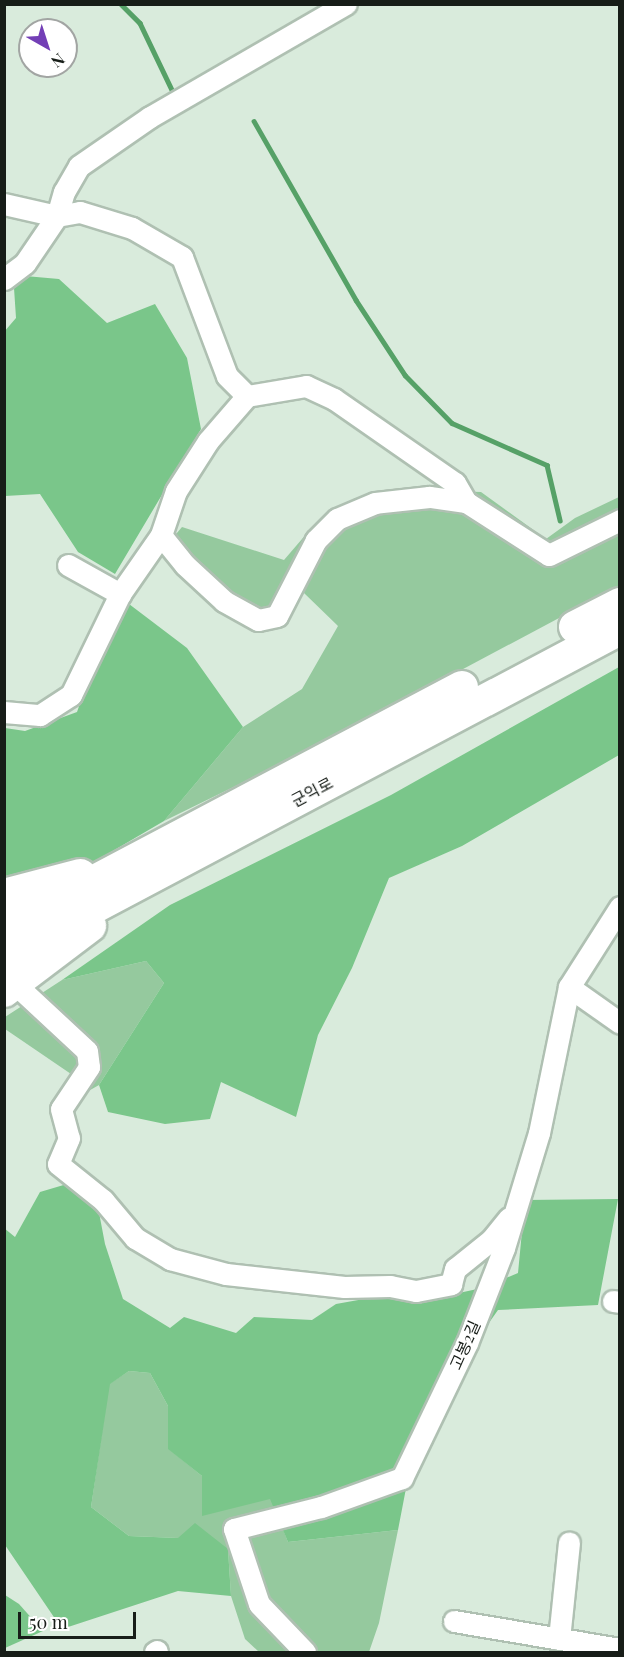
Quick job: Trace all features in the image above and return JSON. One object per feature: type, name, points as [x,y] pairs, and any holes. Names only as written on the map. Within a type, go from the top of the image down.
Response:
[{"type":"highway","name":"군익로","points":[[4,929],[620,604]]},
{"type":"highway","name":"군익로","points":[[4,955],[620,629]]},
{"type":"highway","points":[[4,895],[130,862]]},
{"type":"highway","points":[[10,987],[160,872]]},
{"type":"street","points":[[4,279],[25,262],[57,216],[63,192],[79,166],[111,141],[346,4]]},
{"type":"street","points":[[4,204],[57,216],[80,212],[132,228],[182,257],[227,376],[247,396]]},
{"type":"street","points":[[4,712],[40,715],[71,695],[120,594],[161,535],[176,491],[208,441],[247,396],[306,386],[324,394],[455,483],[466,502]]},
{"type":"street","points":[[161,535],[185,565],[224,601],[258,620],[277,616],[316,540],[337,519],[375,503],[429,497],[466,502],[549,555],[620,520]]},
{"type":"street","points":[[68,565],[120,594]]},
{"type":"street","name":"고봉2길","points":[[305,1653],[259,1604],[234,1529],[321,1507],[402,1478],[467,1343],[516,1210],[539,1133],[568,987],[620,907]]},
{"type":"street","points":[[10,987],[87,1051],[89,1067],[61,1109],[69,1138],[58,1164],[103,1200],[135,1238],[170,1259],[226,1274],[344,1287],[390,1286],[416,1291],[451,1284],[455,1269],[491,1240],[516,1210]]},
{"type":"street","points":[[568,987],[620,1023]]},
{"type":"street","points":[[559,1639],[569,1543]]},
{"type":"street","points":[[454,1621],[523,1643],[559,1639],[620,1649]]},
{"type":"green space","points":[[25,276],[59,279],[107,323],[155,304],[187,358],[201,429],[115,574],[78,552],[40,494],[5,496],[4,332],[16,318],[14,288]]},
{"type":"green space","points":[[449,491],[481,492],[546,539],[575,518],[619,497],[619,586],[330,740],[164,821],[243,727],[302,689],[338,626],[304,593],[284,623],[160,553],[182,527],[284,560],[314,525],[355,498]]},
{"type":"green space","points":[[129,604],[187,648],[243,727],[164,821],[5,914],[5,728],[25,731],[77,712],[101,643]]},
{"type":"green space","points":[[619,667],[619,755],[462,846],[389,878],[352,968],[318,1035],[296,1117],[221,1082],[210,1119],[165,1124],[108,1112],[99,1085],[164,983],[146,961],[62,980],[170,905],[391,795]]},
{"type":"green space","points":[[146,961],[164,983],[99,1085],[55,1110],[71,1074],[5,1029],[5,1017],[62,980]]},
{"type":"green space","points":[[67,1184],[97,1202],[105,1244],[123,1299],[170,1328],[184,1317],[236,1333],[254,1317],[312,1320],[336,1304],[364,1299],[431,1299],[482,1288],[518,1273],[525,1200],[618,1199],[598,1305],[498,1310],[474,1344],[408,1478],[398,1530],[288,1542],[270,1499],[202,1516],[202,1476],[168,1449],[168,1406],[150,1373],[129,1371],[110,1384],[91,1507],[129,1536],[178,1538],[195,1523],[228,1549],[231,1596],[178,1591],[62,1629],[5,1545],[4,1228],[15,1237],[40,1192]]},
{"type":"green space","points":[[129,1371],[150,1373],[168,1406],[169,1449],[202,1476],[271,1498],[288,1542],[398,1530],[379,1623],[369,1652],[259,1652],[245,1639],[231,1596],[228,1549],[178,1538],[129,1536],[91,1507],[109,1384]]},
{"type":"green space","points":[[5,1595],[19,1604],[43,1631],[5,1648]]},
{"type":"waterway","points":[[121,4],[140,23],[174,94],[177,92]]},
{"type":"waterway","points":[[254,121],[356,300],[405,375],[452,423],[547,465],[560,520]]}]
